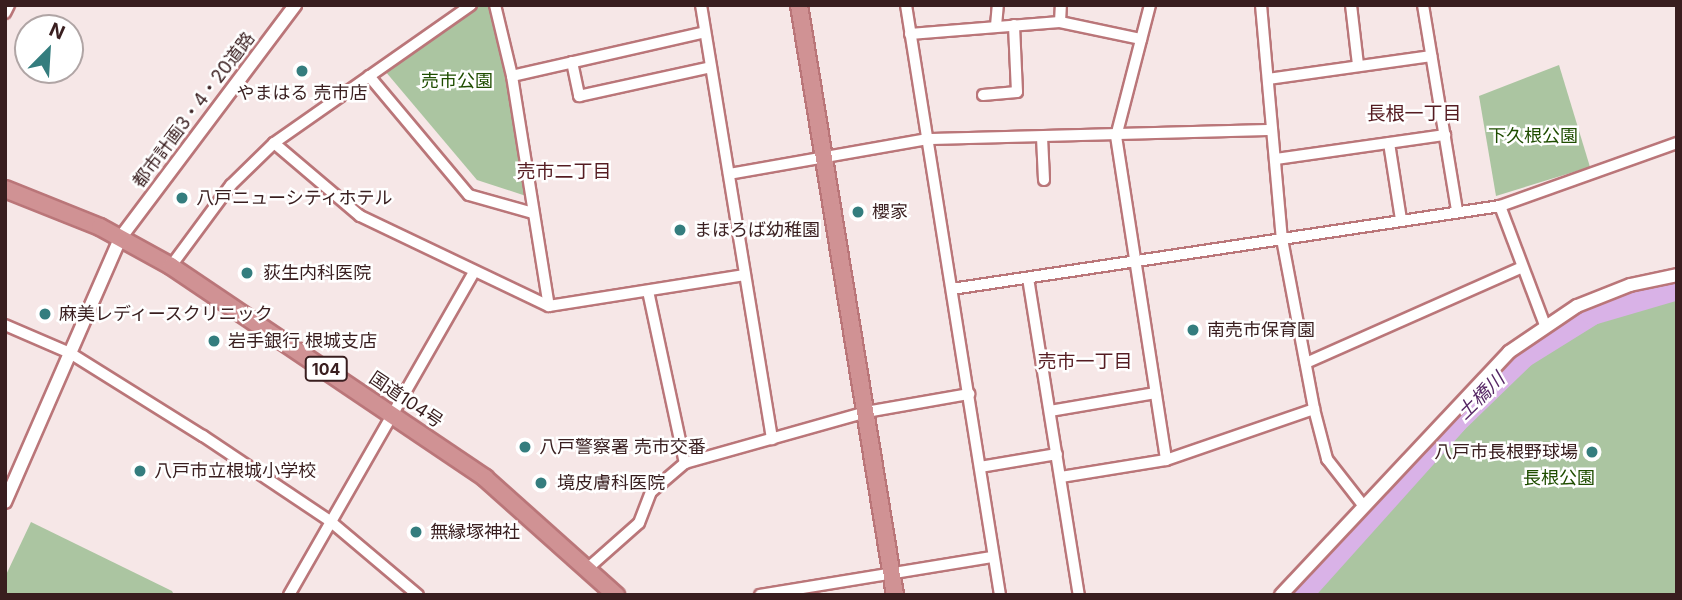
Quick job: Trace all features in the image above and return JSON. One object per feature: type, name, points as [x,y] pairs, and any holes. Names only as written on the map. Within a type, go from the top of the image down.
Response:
[{"type":"highway","points":[[799,5],[895,595]]},
{"type":"highway","name":"国道104号","points":[[5,189],[121,237],[172,266],[485,478],[616,595]]},
{"type":"street","points":[[5,13],[9,5]]},
{"type":"street","name":"都市計画3・4・20道路","points":[[5,502],[121,237],[295,5]]},
{"type":"street","points":[[172,266],[230,185],[274,143],[471,5]]},
{"type":"street","points":[[495,5],[512,76],[549,306]]},
{"type":"street","points":[[701,5],[772,439]]},
{"type":"street","points":[[906,5],[1000,595]]},
{"type":"street","points":[[996,26],[998,5]]},
{"type":"street","points":[[1060,22],[1061,5]]},
{"type":"street","points":[[1150,5],[1116,136],[1133,262],[1166,460]]},
{"type":"street","points":[[1261,5],[1282,239],[1314,409],[1327,459],[1363,505]]},
{"type":"street","points":[[1350,5],[1358,65]]},
{"type":"street","points":[[1423,5],[1457,210]]},
{"type":"street","points":[[911,34],[1060,22],[1141,39]]},
{"type":"street","points":[[983,95],[1017,92],[1014,25]]},
{"type":"street","points":[[512,76],[705,32]]},
{"type":"street","points":[[1268,79],[1431,56]]},
{"type":"street","points":[[572,62],[579,96],[711,67]]},
{"type":"street","points":[[369,76],[469,195],[533,213]]},
{"type":"street","points":[[729,174],[928,139],[1272,130]]},
{"type":"street","points":[[1276,159],[1445,135]]},
{"type":"street","points":[[1042,137],[1044,180]]},
{"type":"street","points":[[274,143],[360,216],[549,306],[745,275]]},
{"type":"street","points":[[1389,143],[1401,220]]},
{"type":"street","points":[[952,289],[1457,210],[1500,206],[1677,143]]},
{"type":"street","points":[[1500,206],[1520,268],[1545,325]]},
{"type":"street","points":[[1306,363],[1520,268]]},
{"type":"street","points":[[289,595],[474,272]]},
{"type":"street","points":[[1281,595],[1508,352],[1545,325],[1630,285],[1677,275]]},
{"type":"street","points":[[1028,278],[1079,595]]},
{"type":"street","points":[[648,290],[685,463]]},
{"type":"street","points":[[5,325],[70,353],[330,521],[418,595]]},
{"type":"street","points":[[1050,411],[1155,393]]},
{"type":"street","points":[[587,569],[639,523],[651,492],[685,463],[866,412],[969,394]]},
{"type":"street","points":[[1061,477],[1166,460],[1314,409]]},
{"type":"street","points":[[980,467],[1057,454]]},
{"type":"street","points":[[760,595],[993,557]]},
{"type":"green space","name":"売市公園","points":[[478,5],[491,5],[499,34],[526,196],[477,180],[385,71]]},
{"type":"green space","name":"下久根公園","points":[[1559,65],[1590,167],[1496,196],[1479,96]]},
{"type":"green space","name":"長根公園","points":[[1677,286],[1677,595],[1293,595],[1449,421],[1507,366],[1596,308]]},
{"type":"green space","points":[[31,522],[172,591],[174,595],[5,595],[5,577]]},
{"type":"waterway","name":"土橋川","points":[[1300,595],[1455,422],[1523,356],[1592,313],[1677,288]]},
{"type":"place","name":"やまはる 売市店","points":[[302,71]]},
{"type":"place","name":"八戸ニューシティホテル","points":[[182,198]]},
{"type":"place","name":"櫻家","points":[[858,212]]},
{"type":"place","name":"まほろば幼稚園","points":[[680,230]]},
{"type":"place","name":"荻生内科医院","points":[[247,273]]},
{"type":"place","name":"麻美レディースクリニック","points":[[45,314]]},
{"type":"place","name":"南売市保育園","points":[[1193,330]]},
{"type":"place","name":"岩手銀行 根城支店","points":[[214,341]]},
{"type":"place","name":"八戸警察署 売市交番","points":[[525,447]]},
{"type":"place","name":"八戸市長根野球場","points":[[1592,452]]},
{"type":"place","name":"八戸市立根城小学校","points":[[140,471]]},
{"type":"place","name":"境皮膚科医院","points":[[541,483]]},
{"type":"place","name":"無縁塚神社","points":[[416,532]]},
{"type":"district","name":"長根一丁目","points":[[1414,114]]},
{"type":"district","name":"売市二丁目","points":[[564,172]]},
{"type":"district","name":"売市一丁目","points":[[1085,362]]}]
